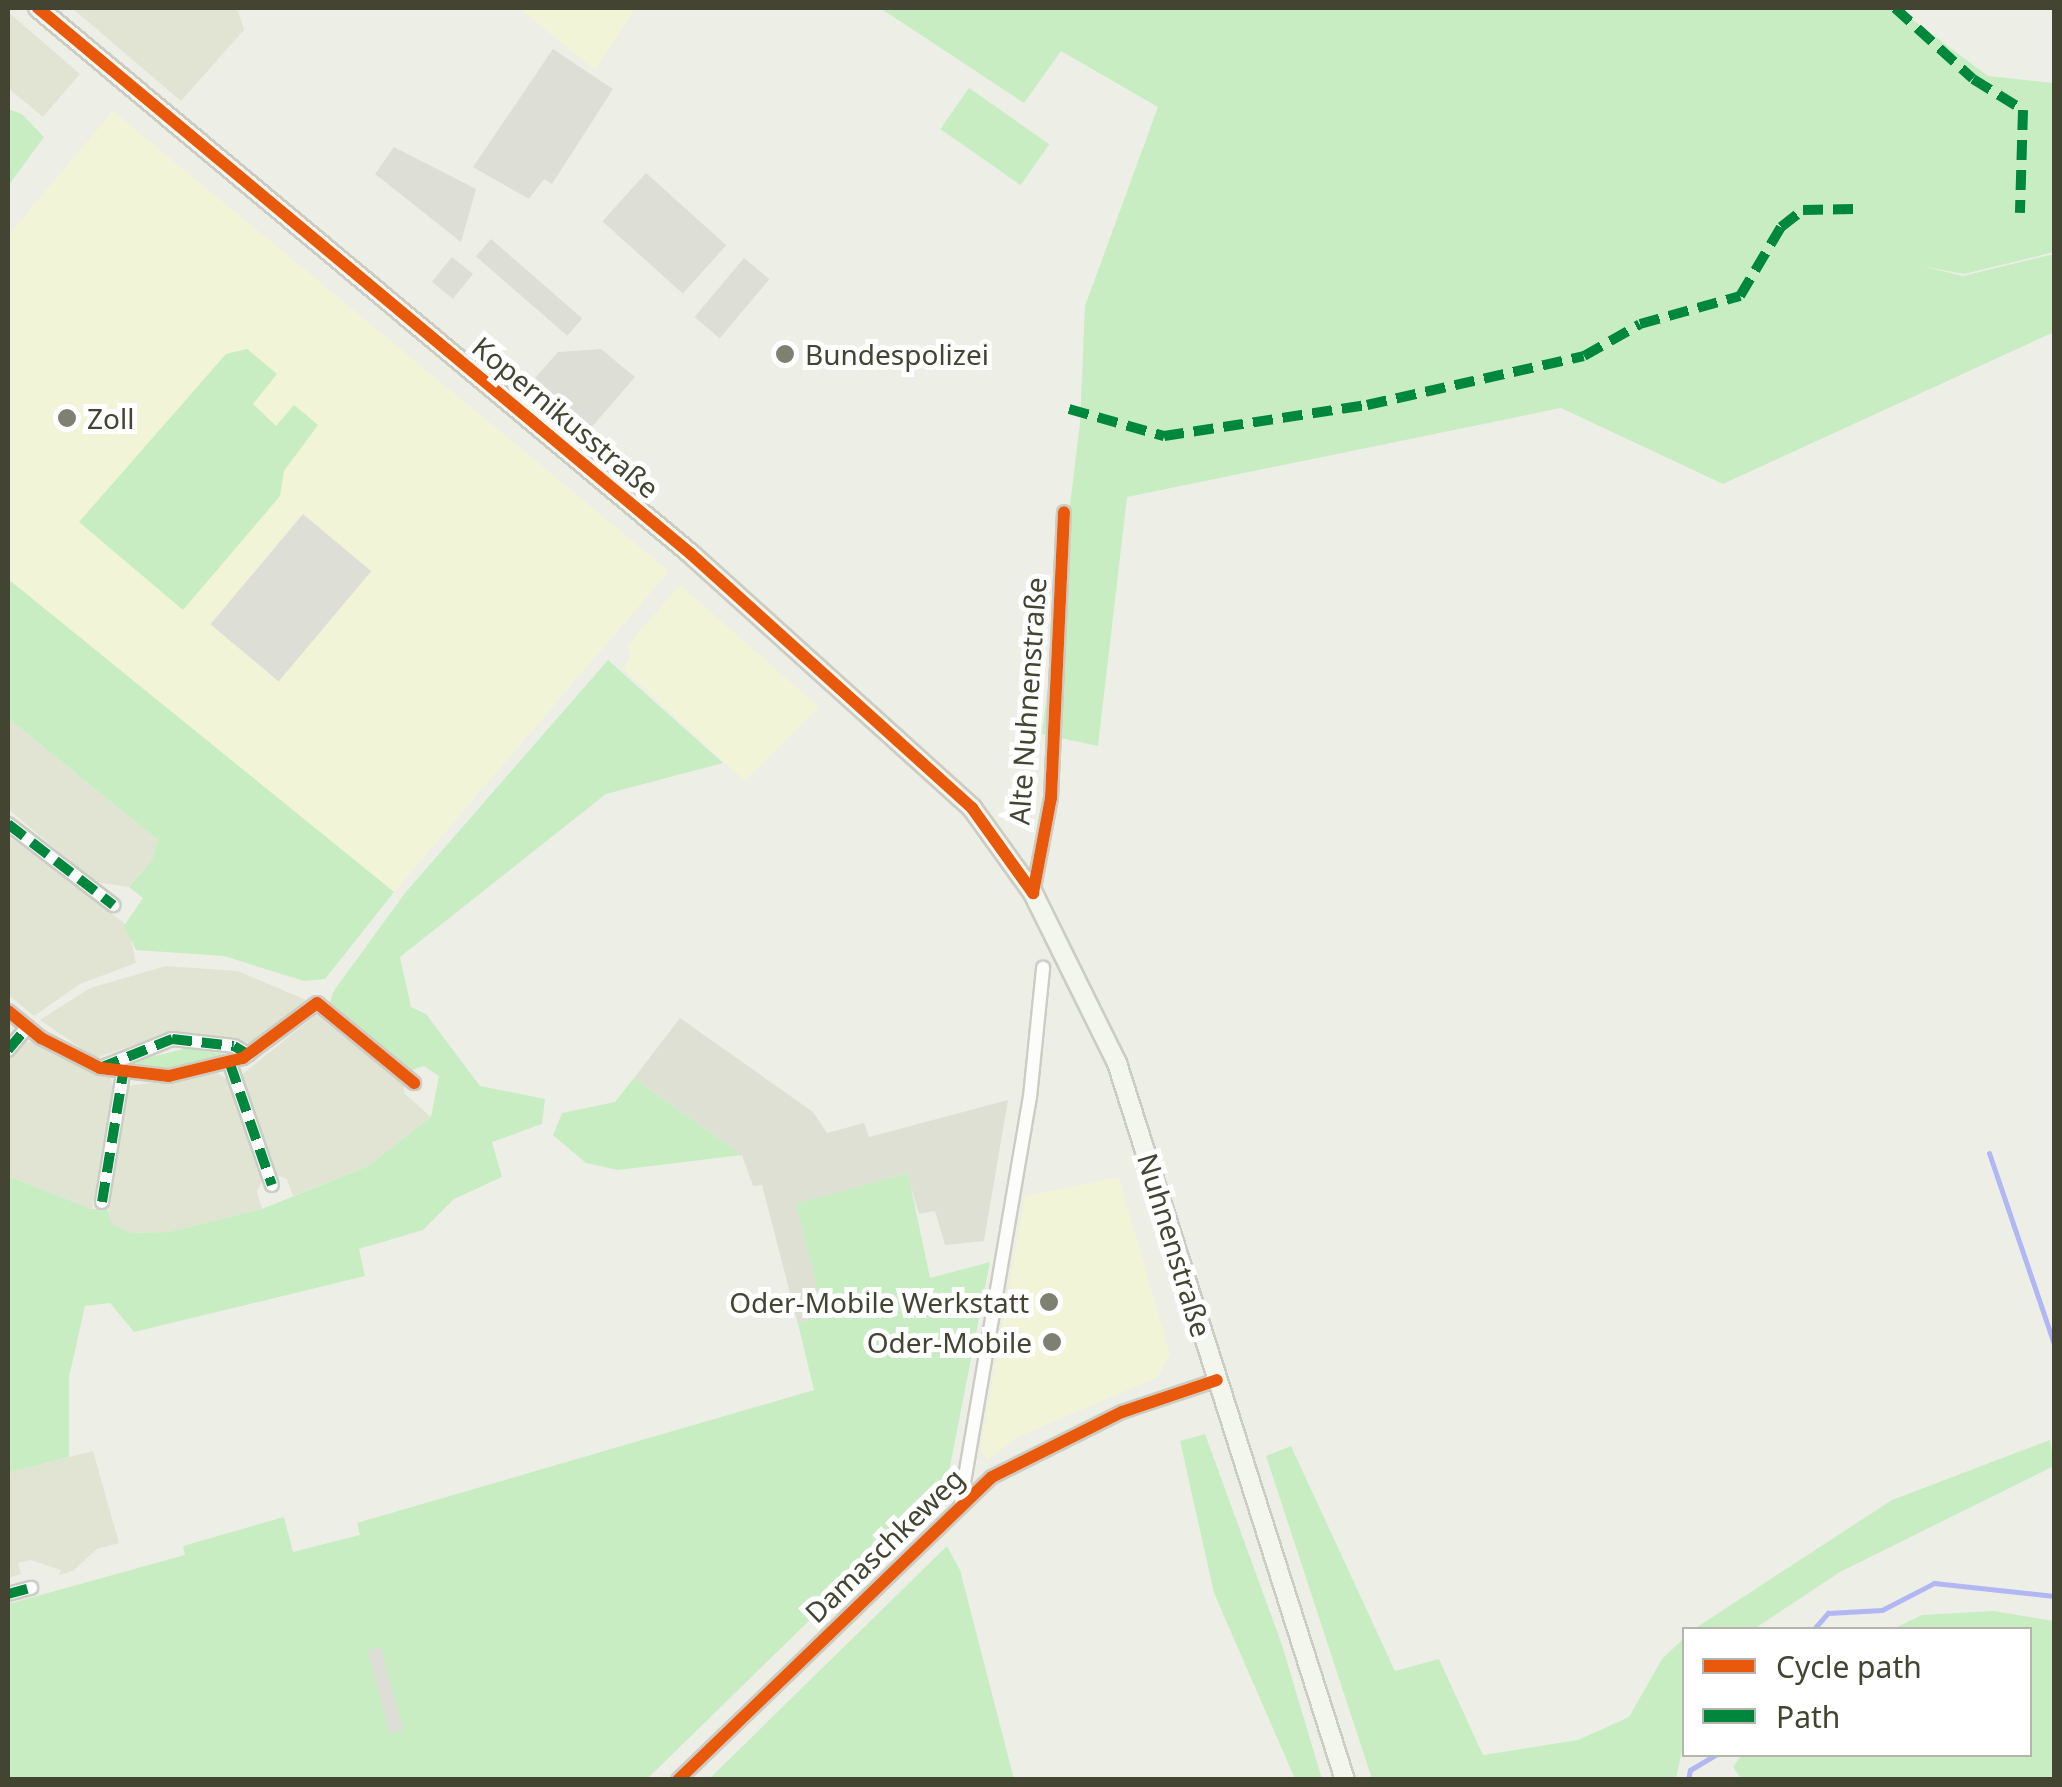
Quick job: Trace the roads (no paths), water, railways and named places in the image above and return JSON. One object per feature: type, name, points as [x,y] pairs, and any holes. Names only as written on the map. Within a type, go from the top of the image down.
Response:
[{"type":"main road","name":"Kopernikusstraße","points":[[38,8],[692,554],[972,808],[1033,893]]},
{"type":"main road","name":"Nuhnenstraße","points":[[1033,893],[1117,1062],[1345,1780]]},
{"type":"street","name":"Alte Nuhnenstraße","points":[[1033,893],[1051,798],[1064,512]]},
{"type":"street","points":[[8,824],[113,905]]},
{"type":"street","name":"Damaschkeweg","points":[[961,1500],[1030,1096],[1043,968]]},
{"type":"street","points":[[8,1011],[27,1027],[100,1068],[123,1074],[184,1076],[230,1064],[249,1054],[317,1003],[414,1083]]},
{"type":"street","points":[[8,1050],[27,1027]]},
{"type":"street","points":[[100,1068],[124,1053],[172,1039],[234,1046],[249,1054]]},
{"type":"street","points":[[230,1064],[272,1185]]},
{"type":"street","points":[[102,1202],[123,1074]]},
{"type":"street","name":"Damaschkeweg","points":[[678,1780],[961,1500],[1053,1444],[1122,1412],[1216,1380]]},
{"type":"street","points":[[8,1594],[31,1588]]},
{"type":"waterway","points":[[1989,1153],[2054,1344]]},
{"type":"waterway","points":[[1816,1627],[1828,1613],[1882,1610],[1934,1583],[2054,1596]]},
{"type":"waterway","points":[[1688,1780],[1690,1770],[1712,1757]]},
{"type":"place","name":"Bundespolizei","points":[[785,354]]},
{"type":"place","name":"Zoll","points":[[67,418]]},
{"type":"place","name":"Oder-Mobile Werkstatt","points":[[1049,1302]]},
{"type":"place","name":"Oder-Mobile","points":[[1052,1342]]}]
